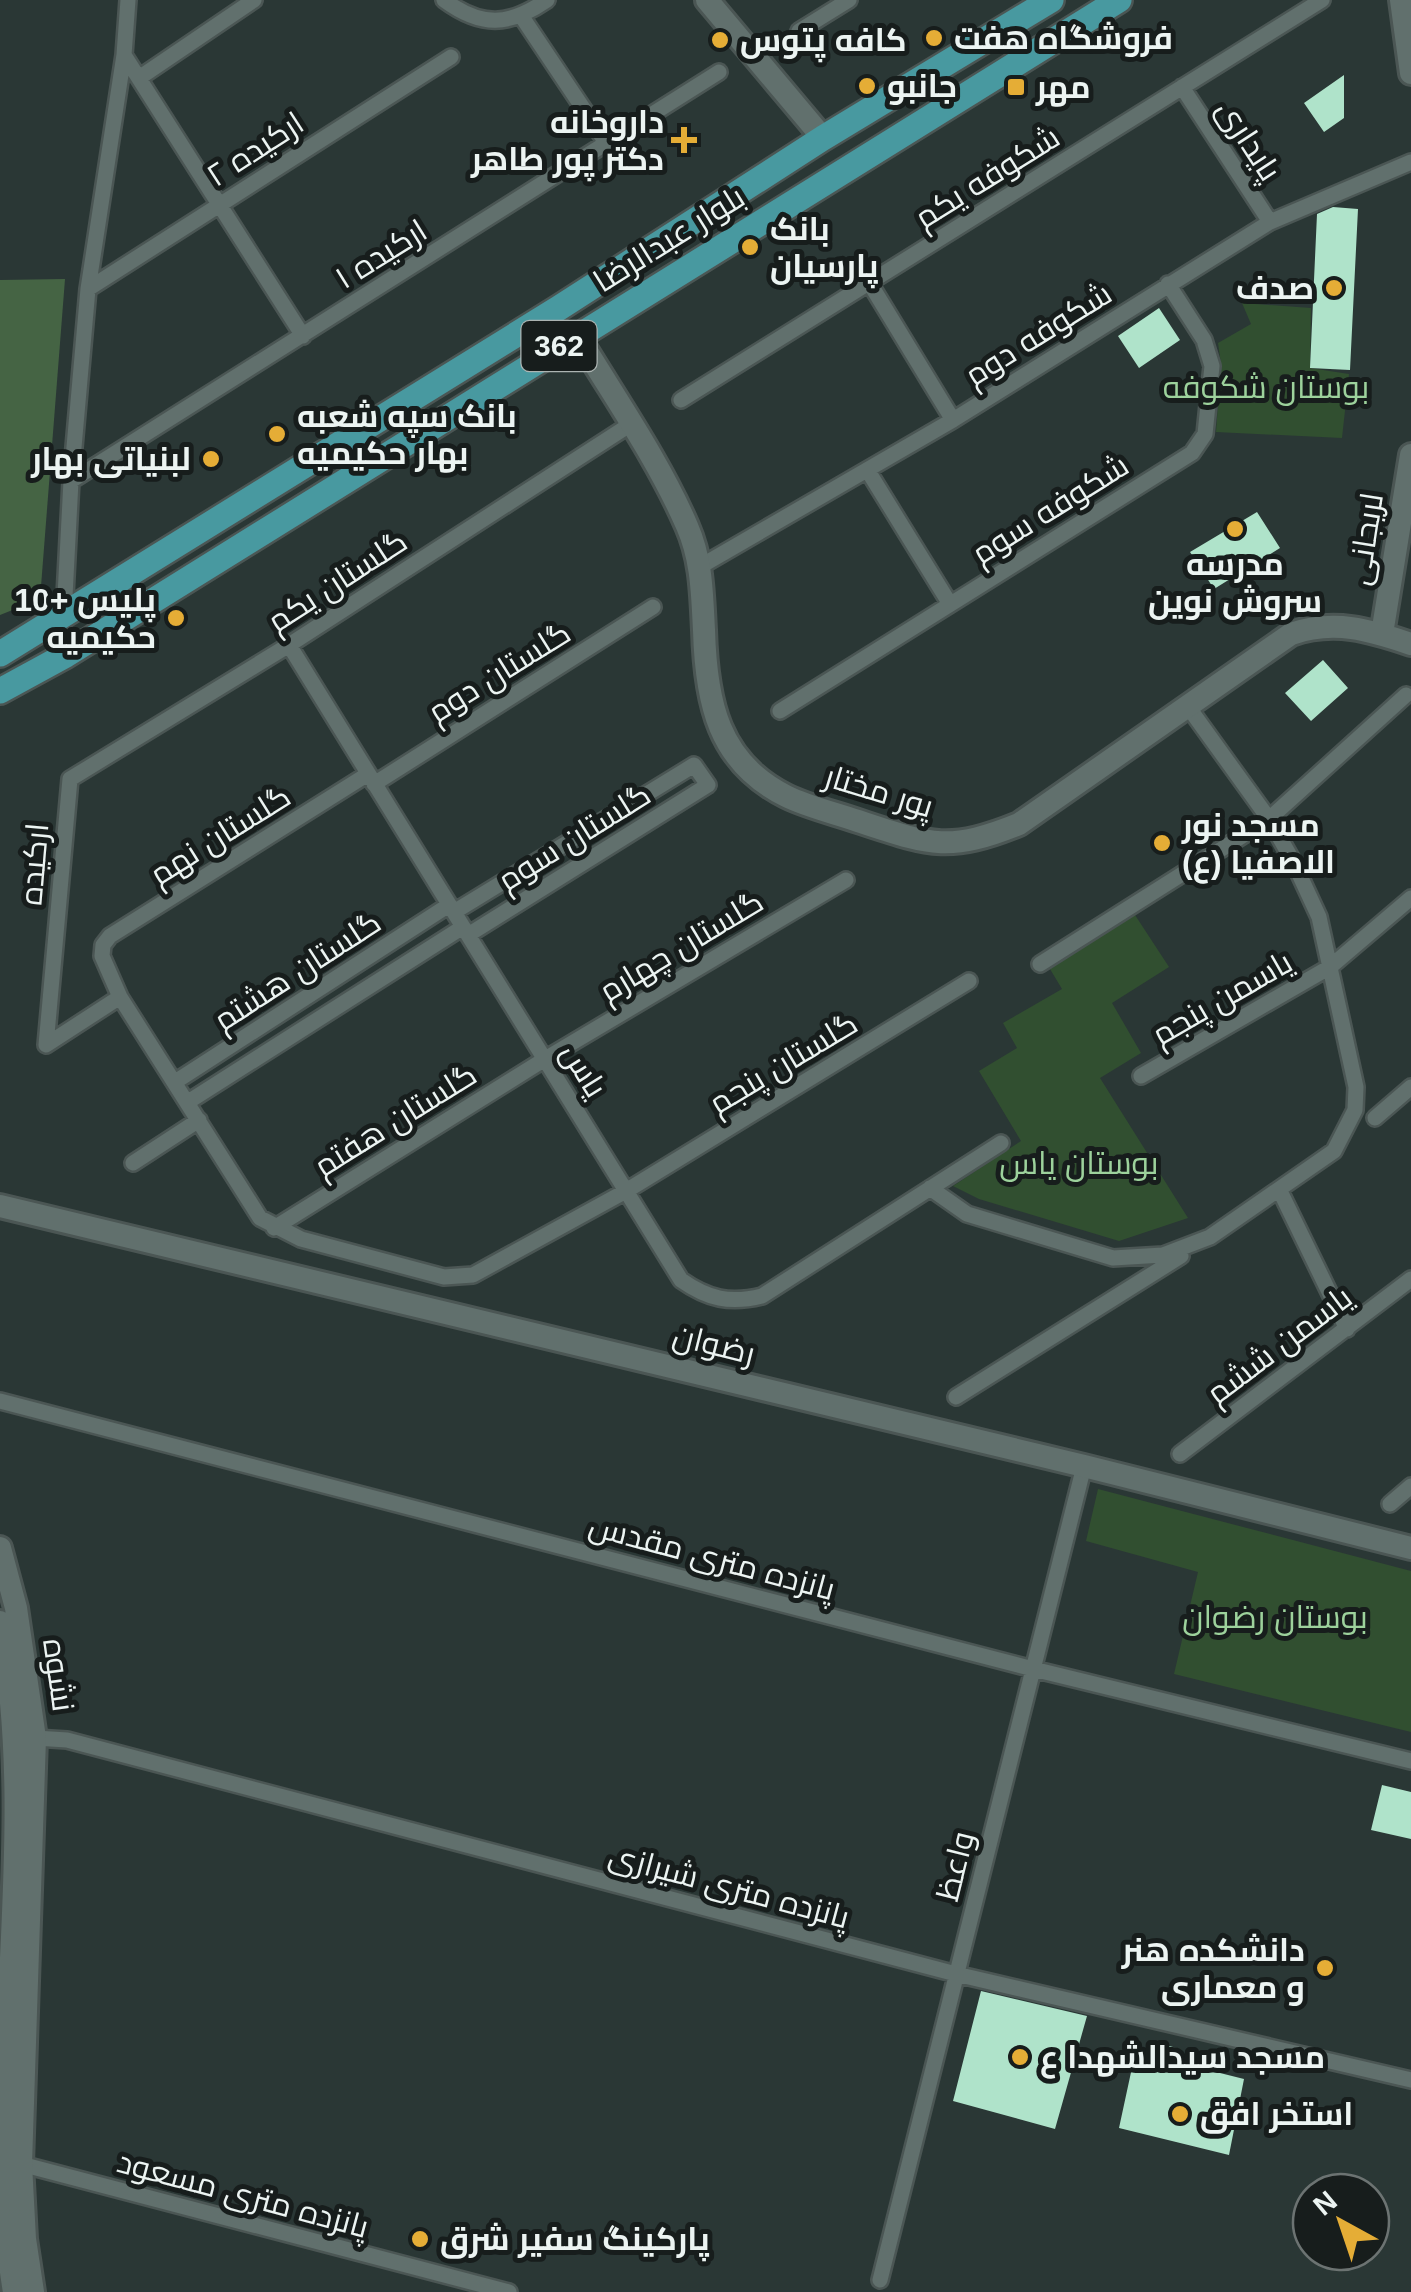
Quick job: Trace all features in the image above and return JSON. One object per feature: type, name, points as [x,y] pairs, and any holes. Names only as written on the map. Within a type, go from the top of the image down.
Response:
[{"type":"main road","points":[[707,0],[823,138],[842,169]]},
{"type":"main road","name":"بلوار عبدالرضا","points":[[0,654],[576,297],[823,138],[1051,0]]},
{"type":"main road","name":"بلوار عبدالرضا","points":[[0,691],[66,655],[1118,0]]},
{"type":"main road","points":[[1405,8],[1411,72]]},
{"type":"main road","name":"پور مختار","points":[[576,336],[688,526],[701,566],[704,648],[714,713],[727,746],[748,772],[788,797],[925,843],[958,844],[1019,824],[1291,634],[1322,625],[1349,626],[1411,644]]},
{"type":"main road","name":"لریجانی","points":[[1382,634],[1407,511],[1411,455]]},
{"type":"main road","name":"رضوان","points":[[0,1206],[1411,1548]]},
{"type":"main road","name":"نشوه","points":[[0,1548],[16,1608],[26,1738],[5,2239],[14,2292]]},
{"type":"main road","name":"نشوه","points":[[0,1622],[26,1738]]},
{"type":"main road","name":"نشوه","points":[[11,2163],[34,2292]]},
{"type":"street","points":[[64,616],[88,289],[124,56],[128,0]]},
{"type":"street","points":[[140,78],[254,0]]},
{"type":"street","points":[[444,0],[462,13],[486,21],[522,18],[547,0]]},
{"type":"street","points":[[799,31],[849,0]]},
{"type":"street","name":"شکوفه یکم","points":[[681,400],[1322,0]]},
{"type":"street","points":[[522,18],[607,144]]},
{"type":"street","points":[[124,56],[303,336]]},
{"type":"street","name":"ارکیده ۲","points":[[88,289],[451,56]]},
{"type":"street","name":"ارکیده ۱","points":[[72,481],[719,72]]},
{"type":"street","name":"پایداری","points":[[1182,87],[1270,222]]},
{"type":"street","name":"شکوفه دوم","points":[[701,566],[953,420],[1270,222],[1411,162]]},
{"type":"street","points":[[869,282],[953,420]]},
{"type":"street","name":"شکوفه سوم","points":[[780,711],[1192,452],[1205,434],[1210,352],[1168,284]]},
{"type":"street","name":"گلستان یکم","points":[[70,779],[289,645],[631,424]]},
{"type":"street","points":[[868,471],[950,604]]},
{"type":"street","name":"گلستان دوم","points":[[371,779],[653,607]]},
{"type":"street","name":"یاس","points":[[289,645],[681,1280],[709,1296],[742,1301],[762,1296],[1001,1143]]},
{"type":"street","points":[[1040,964],[1268,819],[1406,695]]},
{"type":"street","points":[[956,1397],[1210,1237],[1334,1151],[1355,1110],[1356,1087],[1319,917],[1294,862],[1268,819],[1189,708]]},
{"type":"street","name":"گلستان سوم","points":[[694,765],[708,785],[458,920],[694,765]]},
{"type":"street","name":"ارکیده","points":[[70,779],[46,1046],[120,997]]},
{"type":"street","name":"گلستان نهم","points":[[120,997],[102,956],[103,945],[110,936],[371,779]]},
{"type":"street","name":"گلستان چهارم","points":[[544,1059],[846,880]]},
{"type":"street","name":"یاسمن پنجم","points":[[1140,1076],[1330,968],[1411,898]]},
{"type":"street","name":"گلستان هشتم","points":[[175,1082],[458,920]]},
{"type":"street","name":"گلستان هشتم","points":[[188,1102],[458,920]]},
{"type":"street","name":"گلستان پنجم","points":[[274,1228],[301,1239],[444,1277],[474,1275],[626,1191],[969,981]]},
{"type":"street","points":[[120,997],[260,1218],[274,1228]]},
{"type":"street","name":"گلستان هفتم","points":[[274,1228],[544,1059]]},
{"type":"street","points":[[1375,1118],[1411,1088]]},
{"type":"street","points":[[133,1163],[199,1120]]},
{"type":"street","points":[[930,1188],[967,1214],[1113,1258],[1163,1255],[1210,1237]]},
{"type":"street","points":[[1280,1189],[1347,1329]]},
{"type":"street","name":"یاسمن ششم","points":[[1180,1454],[1411,1280]]},
{"type":"street","name":"پانزده متری مقدس","points":[[0,1402],[1033,1669],[1411,1761]]},
{"type":"street","name":"واعظ","points":[[880,2280],[1084,1466]]},
{"type":"street","points":[[1390,1504],[1411,1486]]},
{"type":"street","name":"پانزده متری شیرازی","points":[[26,1738],[67,1740],[956,1974],[1411,2080]]},
{"type":"street","name":"پانزده متری مسعود","points":[[11,2163],[509,2292]]},
{"type":"green space","points":[[65,279],[40,599],[0,615],[0,280]]},
{"type":"green space","name":"بوستان شکوفه","points":[[1242,303],[1311,308],[1310,368],[1349,374],[1342,438],[1216,432],[1221,364],[1218,343],[1251,324]]},
{"type":"green space","name":"بوستان یاس","points":[[1135,915],[1169,967],[1112,1003],[1141,1053],[1100,1078],[1188,1218],[1119,1241],[979,1199],[953,1186],[1021,1141],[979,1071],[1017,1048],[1003,1023],[1062,989],[1050,969]]},
{"type":"green space","name":"بوستان رضوان","points":[[1098,1489],[1411,1571],[1411,1732],[1174,1674],[1198,1572],[1086,1541]]},
{"type":"building","points":[[1344,75],[1344,118],[1324,132],[1304,103]]},
{"type":"building","name":"صدف","points":[[1333,207],[1358,209],[1350,370],[1310,368],[1317,214]]},
{"type":"building","points":[[1159,308],[1180,340],[1139,368],[1118,336]]},
{"type":"building","name":"مدرسه سروش نوین","points":[[1257,512],[1280,548],[1214,589],[1190,552]]},
{"type":"building","points":[[1323,660],[1348,688],[1311,721],[1285,693]]},
{"type":"building","points":[[1382,1785],[1411,1792],[1411,1839],[1371,1830]]},
{"type":"building","name":"مسجد سیدالشهدا ع","points":[[981,1991],[1087,2016],[1055,2129],[953,2101]]},
{"type":"building","name":"استخر افق","points":[[1161,2044],[1177,2048],[1172,2061],[1244,2079],[1229,2155],[1119,2128],[1133,2063],[1146,2066],[1150,2055],[1158,2056]]},
{"type":"place","name":"فروشگاه هفت","points":[[934,38]]},
{"type":"place","name":"کافه پتوس","points":[[720,40]]},
{"type":"place","name":"جانبو","points":[[867,86]]},
{"type":"place","name":"مهر","points":[[1016,87]]},
{"type":"place","name":"داروخانه دکتر پور طاهر","points":[[684,140]]},
{"type":"place","name":"بانک پارسیان","points":[[750,247]]},
{"type":"place","name":"صدف","points":[[1334,288]]},
{"type":"place","name":"بانک سپه شعبه بهار حکیمیه","points":[[277,434]]},
{"type":"place","name":"لبنیاتی بهار","points":[[211,459]]},
{"type":"place","name":"مدرسه سروش نوین","points":[[1235,529]]},
{"type":"place","name":"پلیس +10 حکیمیه","points":[[176,618]]},
{"type":"place","name":"مسجد نور الاصفیا (ع)","points":[[1162,843]]},
{"type":"place","name":"دانشکده هنر و معماری","points":[[1325,1968]]},
{"type":"place","name":"مسجد سیدالشهدا ع","points":[[1020,2057]]},
{"type":"place","name":"استخر افق","points":[[1180,2114]]},
{"type":"place","name":"پارکینگ سفیر شرق","points":[[420,2239]]}]
